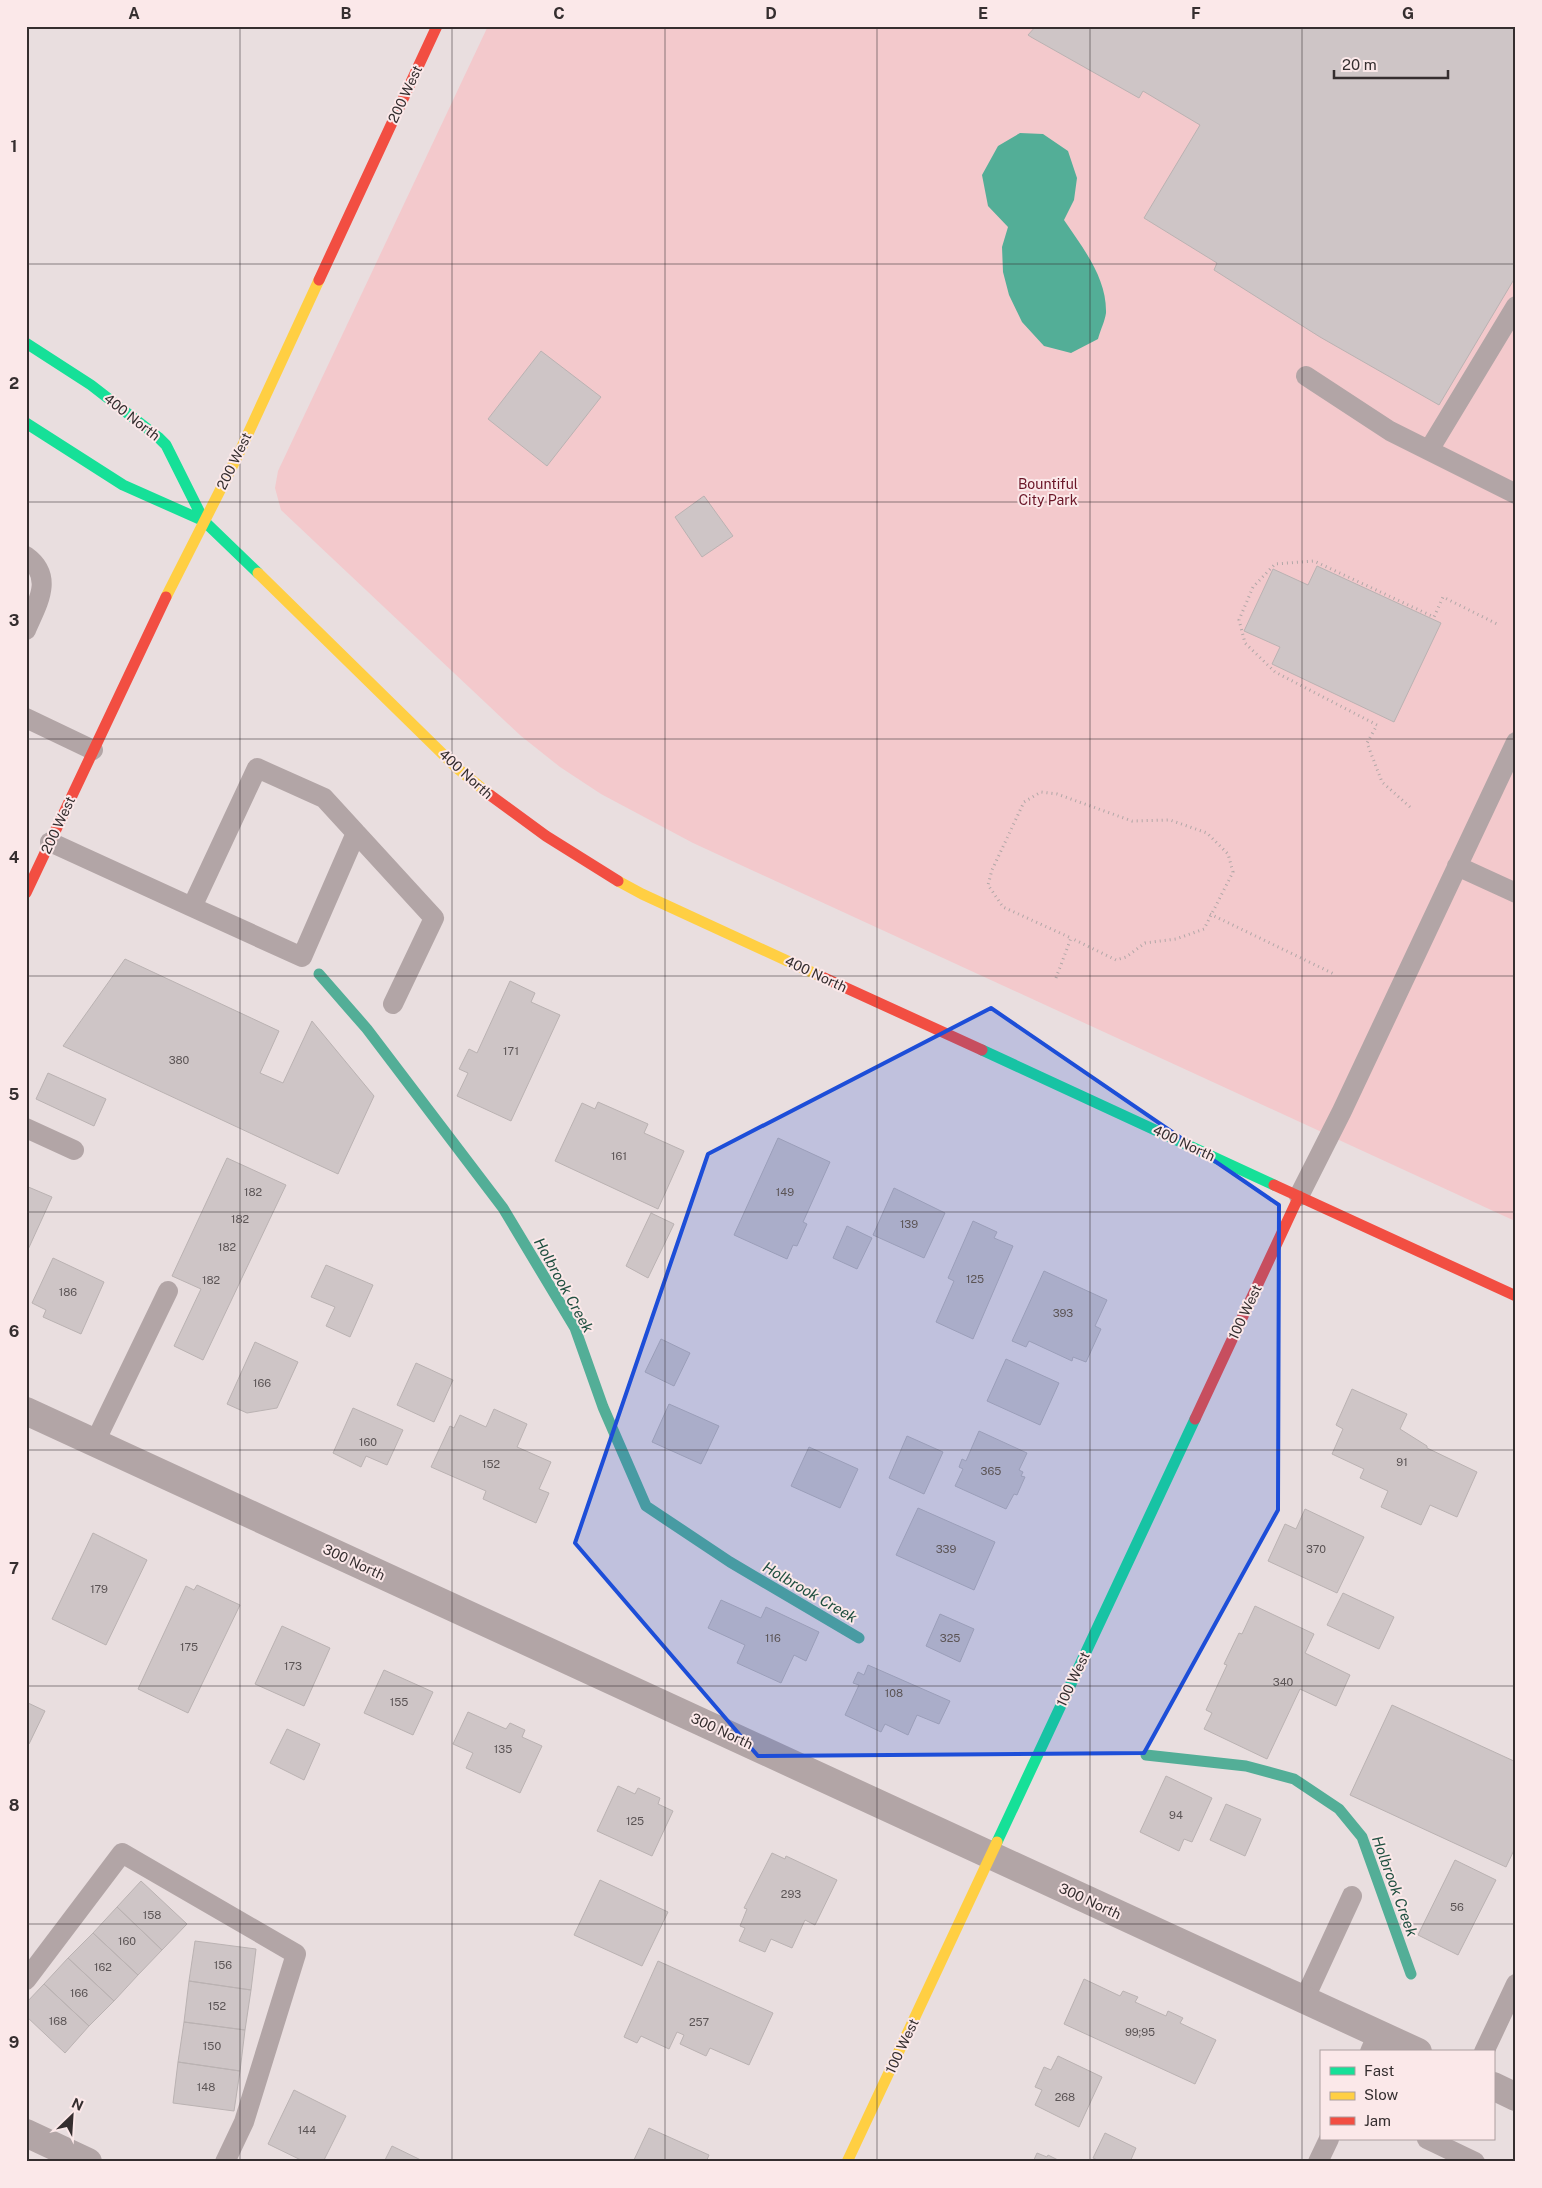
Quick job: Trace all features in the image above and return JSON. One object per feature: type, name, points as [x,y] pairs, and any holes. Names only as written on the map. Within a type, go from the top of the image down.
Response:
[{"type":"main road","name":"200 West","points":[[26,893],[151,626],[240,451],[437,26]]},
{"type":"main road","name":"400 North","points":[[26,343],[91,385],[158,437],[166,445],[204,521],[457,768],[530,827],[565,851],[642,894],[1516,1296]]},
{"type":"main road","name":"400 North","points":[[26,424],[123,485],[204,521]]},
{"type":"main road","name":"100 West","points":[[848,2162],[1299,1196]]},
{"type":"street","name":"300 North","points":[[26,1411],[1304,2000],[1374,2043],[1408,2050]]},
{"type":"street","points":[[1494,2086],[1516,2097]]},
{"type":"street","points":[[26,2133],[88,2162]]},
{"type":"lane","points":[[1429,450],[1516,306]]},
{"type":"lane","points":[[1306,376],[1390,430],[1516,494]]},
{"type":"lane","points":[[26,556],[33,561],[42,575],[43,591],[26,630]]},
{"type":"lane","points":[[26,718],[93,750]]},
{"type":"lane","points":[[1299,1196],[1342,1112],[1516,742]]},
{"type":"lane","points":[[192,908],[257,768],[324,798],[434,918],[393,1004]]},
{"type":"lane","points":[[50,842],[302,957],[356,834]]},
{"type":"lane","points":[[1457,866],[1516,893]]},
{"type":"lane","points":[[26,1128],[74,1150]]},
{"type":"lane","points":[[95,1442],[168,1291]]},
{"type":"lane","points":[[26,1980],[122,1853],[296,1954],[244,2122],[225,2162]]},
{"type":"lane","points":[[1304,2000],[1352,1896]]},
{"type":"lane","points":[[1485,2050],[1516,1984]]},
{"type":"lane","points":[[1318,2162],[1329,2140]]},
{"type":"lane","points":[[1429,2140],[1476,2162]]},
{"type":"path","points":[[1410,807],[1382,782],[1367,744],[1377,725],[1275,672],[1246,643],[1239,620],[1252,587],[1275,564],[1314,561],[1434,617],[1443,597],[1496,624]]},
{"type":"path","points":[[1041,792],[1058,794],[1132,821],[1170,820],[1206,833],[1228,854],[1233,872],[1204,929],[1176,939],[1145,943],[1126,957],[1116,960],[1071,938],[1003,906],[988,885],[992,870],[1024,802],[1041,792]]},
{"type":"path","points":[[1210,914],[1334,974]]},
{"type":"path","points":[[1056,978],[1071,938]]},
{"type":"highlighted area","points":[[991,1008],[1279,1205],[1278,1510],[1144,1753],[758,1756],[575,1543],[708,1154]]},
{"type":"green space","name":"Bountiful City Park","points":[[488,26],[1516,26],[1515,1221],[693,843],[601,794],[560,767],[521,736],[281,510],[275,488],[278,471]]},
{"type":"shaded area","points":[[1020,133],[1043,134],[1068,151],[1077,178],[1074,200],[1064,220],[1079,241],[1103,288],[1106,313],[1098,339],[1071,353],[1044,346],[1022,322],[1009,295],[1003,272],[1002,247],[1008,227],[988,206],[982,175],[998,146]]},
{"type":"building","points":[[1036,26],[1516,26],[1516,276],[1439,405],[1320,337],[1214,270],[1217,263],[1144,218],[1200,125],[1143,91],[1139,98],[1028,35]]},
{"type":"building","points":[[541,351],[601,397],[547,466],[488,419]]},
{"type":"building","points":[[704,496],[733,536],[702,557],[675,517]]},
{"type":"building","points":[[1317,566],[1441,623],[1394,722],[1272,664],[1280,647],[1244,631],[1273,569],[1308,585]]},
{"type":"building","points":[[125,959],[279,1031],[260,1073],[283,1083],[312,1021],[374,1096],[338,1174],[63,1046]]},
{"type":"building","points":[[510,981],[535,993],[531,1002],[560,1015],[511,1121],[457,1096],[468,1073],[459,1069],[469,1049],[477,1053]]},
{"type":"building","points":[[48,1073],[106,1099],[94,1126],[36,1099]]},
{"type":"building","points":[[598,1102],[648,1124],[644,1133],[684,1151],[658,1209],[555,1161],[582,1103],[595,1109]]},
{"type":"building","points":[[778,1138],[830,1162],[803,1222],[807,1224],[797,1246],[793,1245],[787,1259],[734,1235]]},
{"type":"building","points":[[227,1158],[286,1185],[203,1360],[174,1346],[201,1289],[172,1276]]},
{"type":"building","points":[[26,1186],[52,1197],[26,1254]]},
{"type":"building","points":[[894,1188],[945,1213],[924,1258],[873,1235]]},
{"type":"building","points":[[651,1213],[674,1224],[648,1278],[626,1266]]},
{"type":"building","points":[[973,1221],[997,1232],[994,1238],[1013,1246],[973,1339],[936,1322],[954,1281],[948,1278]]},
{"type":"building","points":[[847,1226],[872,1238],[857,1269],[833,1258]]},
{"type":"building","points":[[53,1258],[104,1282],[81,1334],[43,1317],[46,1310],[32,1303]]},
{"type":"building","points":[[326,1265],[373,1285],[350,1337],[326,1326],[335,1307],[311,1297]]},
{"type":"building","points":[[1044,1271],[1107,1300],[1095,1326],[1101,1329],[1086,1362],[1073,1357],[1072,1361],[1029,1341],[1026,1347],[1012,1341]]},
{"type":"building","points":[[661,1339],[690,1353],[674,1386],[645,1372]]},
{"type":"building","points":[[255,1342],[298,1362],[277,1408],[247,1413],[227,1404]]},
{"type":"building","points":[[1006,1359],[1059,1383],[1040,1425],[987,1401]]},
{"type":"building","points":[[416,1363],[453,1380],[434,1422],[397,1405]]},
{"type":"building","points":[[1352,1389],[1407,1414],[1400,1429],[1427,1446],[1427,1448],[1477,1472],[1457,1517],[1430,1505],[1421,1525],[1381,1507],[1388,1491],[1360,1478],[1364,1469],[1332,1454],[1343,1429],[1336,1425]]},
{"type":"building","points":[[669,1404],[719,1426],[701,1464],[652,1442]]},
{"type":"building","points":[[353,1408],[403,1430],[387,1465],[366,1456],[361,1467],[333,1453]]},
{"type":"building","points":[[494,1409],[527,1424],[517,1447],[551,1462],[539,1489],[549,1493],[536,1523],[483,1499],[486,1491],[431,1467],[450,1426],[454,1428],[460,1415],[486,1427]]},
{"type":"building","points":[[979,1431],[1027,1453],[1019,1470],[1023,1472],[1021,1476],[1025,1477],[1017,1495],[1014,1494],[1006,1509],[955,1486],[963,1469],[959,1467],[962,1459],[966,1461]]},
{"type":"building","points":[[907,1436],[943,1452],[924,1494],[889,1478]]},
{"type":"building","points":[[809,1447],[858,1469],[840,1508],[791,1486]]},
{"type":"building","points":[[918,1508],[995,1542],[974,1590],[896,1555]]},
{"type":"building","points":[[1305,1509],[1364,1537],[1337,1593],[1268,1561],[1285,1524],[1296,1529]]},
{"type":"building","points":[[93,1533],[147,1560],[106,1645],[52,1619]]},
{"type":"building","points":[[197,1585],[240,1605],[188,1713],[138,1689],[186,1586],[194,1590]]},
{"type":"building","points":[[1343,1593],[1394,1617],[1379,1649],[1327,1625]]},
{"type":"building","points":[[721,1600],[761,1618],[766,1607],[819,1632],[806,1661],[794,1655],[781,1683],[737,1663],[745,1645],[708,1628]]},
{"type":"building","points":[[1255,1606],[1314,1634],[1305,1653],[1350,1675],[1336,1706],[1300,1689],[1267,1759],[1204,1729],[1212,1713],[1206,1710],[1227,1665],[1224,1664],[1239,1633],[1242,1634]]},
{"type":"building","points":[[940,1614],[974,1629],[960,1662],[926,1646]]},
{"type":"building","points":[[282,1626],[330,1648],[304,1706],[255,1684]]},
{"type":"building","points":[[868,1665],[950,1701],[939,1724],[917,1715],[908,1735],[885,1724],[881,1732],[845,1715],[859,1685],[853,1683],[858,1672],[864,1675]]},
{"type":"building","points":[[384,1670],[433,1692],[413,1735],[364,1713]]},
{"type":"building","points":[[26,1702],[45,1711],[29,1744],[26,1743]]},
{"type":"building","points":[[1392,1705],[1516,1762],[1516,1846],[1506,1867],[1350,1795]]},
{"type":"building","points":[[468,1712],[506,1729],[510,1723],[525,1730],[522,1737],[542,1746],[520,1793],[466,1768],[473,1753],[453,1744]]},
{"type":"building","points":[[287,1729],[320,1744],[304,1780],[270,1763]]},
{"type":"building","points":[[1166,1776],[1212,1798],[1192,1842],[1184,1839],[1179,1851],[1140,1832]]},
{"type":"building","points":[[618,1786],[635,1794],[638,1788],[660,1798],[658,1804],[673,1811],[652,1856],[597,1831]]},
{"type":"building","points":[[1226,1804],[1261,1819],[1245,1856],[1210,1840]]},
{"type":"building","points":[[772,1853],[785,1859],[786,1856],[837,1880],[815,1925],[805,1920],[792,1948],[771,1939],[765,1952],[739,1941],[745,1928],[740,1926],[747,1909],[744,1908]]},
{"type":"building","points":[[1455,1860],[1496,1880],[1458,1955],[1418,1935]]},
{"type":"building","points":[[600,1880],[668,1912],[642,1966],[574,1935]]},
{"type":"building","points":[[141,1881],[187,1924],[162,1950],[117,1907]]},
{"type":"building","points":[[117,1907],[162,1950],[138,1975],[93,1933]]},
{"type":"building","points":[[93,1933],[138,1975],[114,2001],[68,1958]]},
{"type":"building","points":[[195,1941],[256,1949],[251,1990],[189,1981]]},
{"type":"building","points":[[68,1958],[114,2001],[89,2026],[44,1984]]},
{"type":"building","points":[[658,1961],[773,2013],[749,2065],[710,2048],[706,2056],[680,2044],[684,2035],[677,2032],[669,2049],[641,2036],[637,2043],[624,2037]]},
{"type":"building","points":[[1084,1979],[1120,1996],[1123,1991],[1138,1997],[1135,2002],[1166,2016],[1168,2011],[1183,2018],[1180,2023],[1216,2040],[1195,2084],[1064,2024]]},
{"type":"building","points":[[189,1981],[251,1990],[245,2030],[184,2022]]},
{"type":"building","points":[[44,1984],[89,2026],[65,2053],[26,2016],[26,2003]]},
{"type":"building","points":[[184,2022],[245,2030],[240,2071],[178,2062]]},
{"type":"building","points":[[1058,2056],[1102,2077],[1079,2127],[1035,2105],[1042,2090],[1035,2087],[1044,2067],[1051,2070]]},
{"type":"building","points":[[178,2062],[240,2071],[234,2111],[173,2103]]},
{"type":"building","points":[[294,2090],[346,2116],[323,2162],[305,2162],[268,2144]]},
{"type":"building","points":[[649,2128],[709,2155],[706,2162],[633,2162]]},
{"type":"building","points":[[1105,2133],[1136,2148],[1130,2162],[1102,2162],[1093,2158]]},
{"type":"building","points":[[392,2146],[425,2162],[384,2162]]},
{"type":"building","points":[[1037,2153],[1047,2157],[1048,2155],[1062,2162],[1033,2162]]},
{"type":"waterway","name":"Holbrook Creek","points":[[319,974],[367,1029],[503,1208],[575,1328],[603,1407],[646,1506],[730,1562],[859,1638]]},
{"type":"waterway","name":"Holbrook Creek","points":[[1146,1755],[1246,1766],[1294,1779],[1339,1809],[1362,1837],[1411,1974]]},
{"type":"traffic: fast","points":[[26,343],[91,385],[158,437],[166,445],[204,521],[258,573]]},
{"type":"traffic: fast","points":[[26,423],[123,485],[204,521]]},
{"type":"traffic: fast","points":[[982,1050],[1274,1185]]},
{"type":"traffic: fast","points":[[997,1842],[1195,1419]]},
{"type":"traffic: slow","points":[[166,597],[240,451],[319,280]]},
{"type":"traffic: slow","points":[[258,573],[457,768],[490,795]]},
{"type":"traffic: slow","points":[[618,881],[642,894],[820,976]]},
{"type":"traffic: slow","points":[[847,2162],[997,1842]]},
{"type":"traffic: jam","points":[[319,280],[437,26]]},
{"type":"traffic: jam","points":[[26,893],[166,597]]},
{"type":"traffic: jam","points":[[490,795],[546,836],[618,881]]},
{"type":"traffic: jam","points":[[820,976],[982,1050]]},
{"type":"traffic: jam","points":[[1274,1185],[1516,1296]]},
{"type":"traffic: jam","points":[[1195,1419],[1299,1196]]}]
